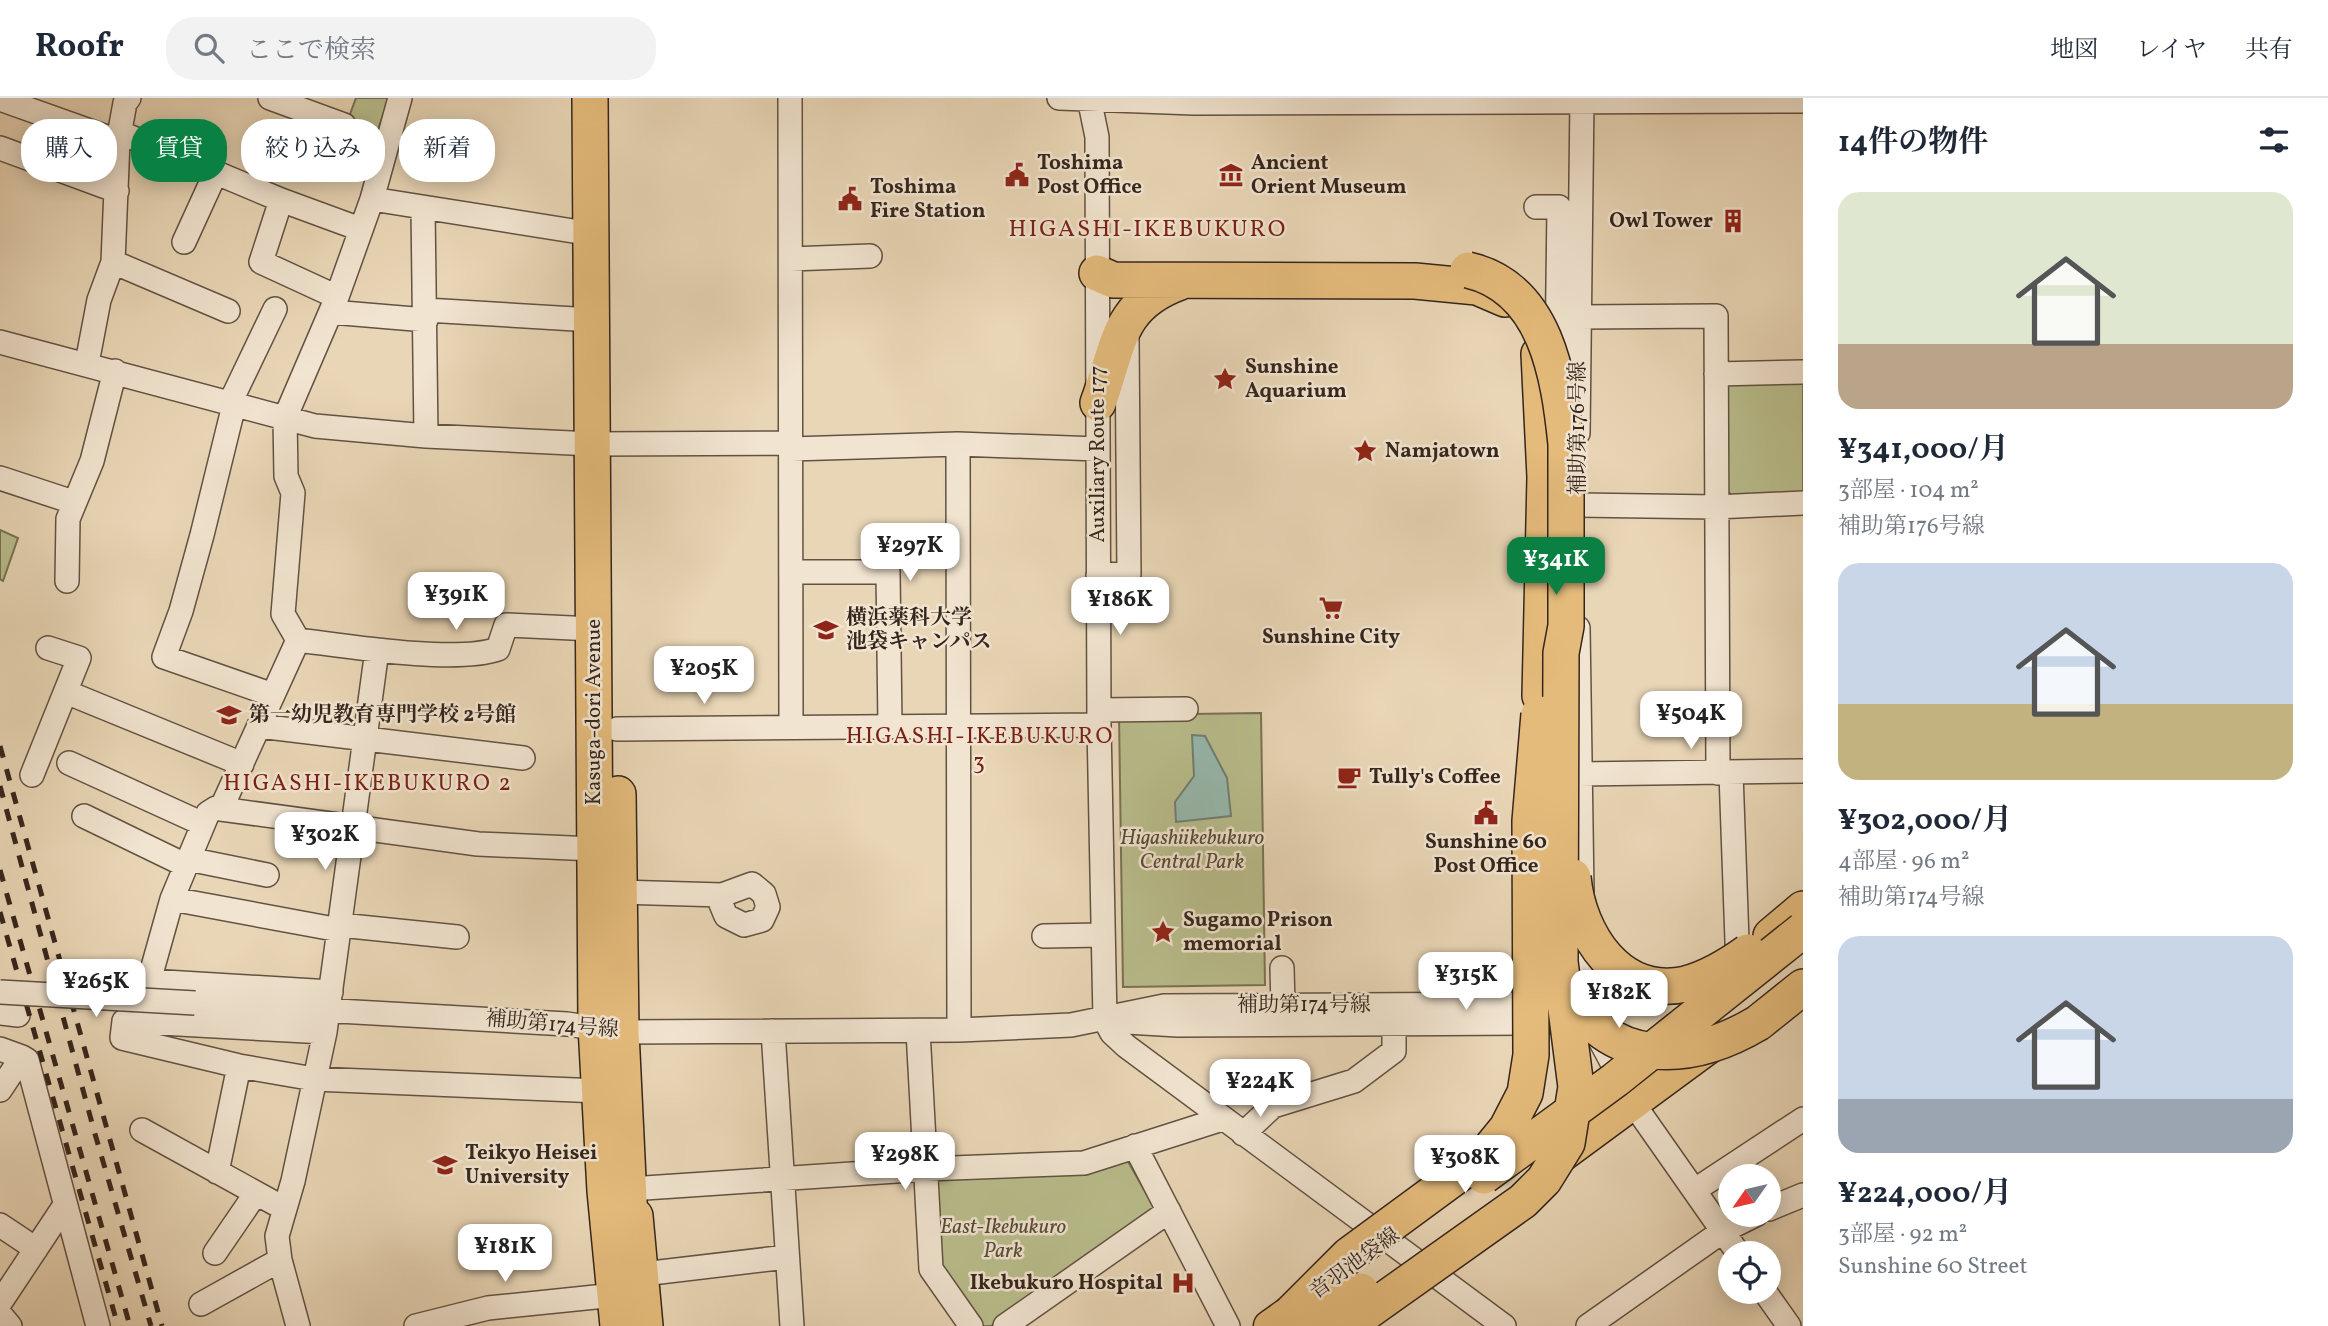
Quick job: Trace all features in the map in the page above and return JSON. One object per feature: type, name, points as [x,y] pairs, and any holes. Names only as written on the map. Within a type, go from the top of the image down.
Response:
[{"type":"highway","name":"Kasuga-dori Avenue","points":[[588,98],[592,320],[602,444],[617,729],[620,892],[600,1091],[617,1190],[635,1326]]},
{"type":"highway","name":"Kasuga-dori Avenue","points":[[610,98],[602,444],[593,629],[594,849],[617,1190],[610,1316]]},
{"type":"highway","points":[[1097,273],[1111,268],[1473,278],[1511,303],[1527,321],[1534,336],[1542,371],[1545,477],[1540,696],[1530,821],[1531,1055],[1525,1093],[1507,1128],[1485,1155],[1349,1255],[1286,1323]]},
{"type":"highway","points":[[1097,273],[1113,280],[1183,281],[1415,281],[1473,278],[1486,274],[1513,291],[1536,322],[1558,388],[1566,444],[1566,625],[1561,653],[1558,897],[1560,962],[1576,1087],[1567,1143],[1544,1180],[1523,1201],[1347,1326]]},
{"type":"highway","points":[[1098,403],[1126,319],[1150,296],[1183,281]]},
{"type":"highway","points":[[1566,625],[1573,653],[1574,891],[1580,916],[1592,943],[1620,971],[1640,981],[1685,984],[1721,970],[1803,909]]},
{"type":"highway","points":[[1540,696],[1548,925],[1552,958],[1568,994],[1588,1020],[1621,1042],[1642,1049],[1688,1051],[1732,1038],[1758,1023],[1803,987]]},
{"type":"highway","points":[[1286,1323],[1615,1080],[1803,930]]},
{"type":"highway","points":[[1286,1323],[1587,1128],[1803,959]]},
{"type":"highway","points":[[617,1190],[643,1274],[645,1326]]},
{"type":"main road","name":"音羽池袋線","points":[[1286,1323],[1614,1067],[1803,915]]},
{"type":"main road","name":"音羽池袋線","points":[[1325,1326],[1635,1106],[1803,974]]},
{"type":"street","points":[[87,363],[99,300],[113,262],[118,136],[129,98]]},
{"type":"street","points":[[270,98],[328,119]]},
{"type":"street","points":[[298,640],[283,614],[293,493],[286,476],[285,418],[334,305],[372,199],[400,98]]},
{"type":"street","points":[[790,98],[791,727]]},
{"type":"street","points":[[1059,98],[1194,103],[1803,101]]},
{"type":"street","name":"Auxiliary Route 177","points":[[1089,99],[1097,137],[1099,717],[1105,1020]]},
{"type":"street","name":"補助第176号線","points":[[1581,100],[1579,774],[1587,1011]]},
{"type":"street","points":[[2,105],[131,141]]},
{"type":"street","points":[[0,148],[117,191]]},
{"type":"street","points":[[227,178],[360,229]]},
{"type":"street","points":[[184,242],[212,182]]},
{"type":"street","points":[[1545,477],[1558,358],[1559,207],[1536,200],[1571,194],[1566,444]]},
{"type":"street","points":[[372,199],[592,234]]},
{"type":"street","points":[[281,200],[261,262],[334,305],[426,315],[592,320]]},
{"type":"street","points":[[423,209],[426,436]]},
{"type":"street","points":[[791,259],[870,256]]},
{"type":"street","points":[[113,262],[228,311]]},
{"type":"street","points":[[273,695],[164,657],[195,560],[232,404],[275,309]]},
{"type":"street","points":[[1579,317],[1716,316],[1716,507],[1724,773],[1738,969]]},
{"type":"street","points":[[1098,575],[1129,575],[1126,319]]},
{"type":"street","points":[[0,342],[87,363],[315,426],[426,436],[602,444],[958,444],[1098,449]]},
{"type":"street","points":[[67,581],[68,519],[92,461],[116,371]]},
{"type":"street","points":[[1716,374],[1803,372]]},
{"type":"street","points":[[958,444],[959,1030]]},
{"type":"street","points":[[0,478],[73,502]]},
{"type":"street","points":[[1578,505],[1716,507],[1803,503]]},
{"type":"street","points":[[791,572],[888,572],[890,727]]},
{"type":"street","points":[[298,640],[377,650],[481,655],[498,649],[506,625],[593,629]]},
{"type":"street","points":[[221,809],[298,640]]},
{"type":"street","points":[[32,775],[79,658],[48,648]]},
{"type":"street","points":[[298,1326],[280,1260],[277,1236],[328,1011],[377,650]]},
{"type":"street","points":[[66,692],[242,764]]},
{"type":"street","points":[[617,729],[958,727],[1186,709]]},
{"type":"street","points":[[259,726],[523,758]]},
{"type":"street","points":[[69,763],[203,824]]},
{"type":"street","points":[[1579,774],[1803,772]]},
{"type":"street","points":[[328,1011],[149,981],[172,899],[203,824],[213,809],[478,844],[594,849]]},
{"type":"street","points":[[84,816],[187,862],[267,875]]},
{"type":"street","points":[[1530,872],[1530,912]]},
{"type":"street","points":[[620,892],[723,895],[752,884],[764,894],[768,907],[762,920],[744,925],[726,916],[721,904]]},
{"type":"street","points":[[172,899],[334,929],[340,925],[457,937]]},
{"type":"street","points":[[1044,936],[1102,935]]},
{"type":"street","points":[[1282,968],[1283,1005]]},
{"type":"street","points":[[1340,1005],[1401,990],[1545,989],[1584,984]]},
{"type":"street","name":"補助第174号線","points":[[0,992],[608,1029],[773,1031],[918,1031],[1071,1025],[1164,1006],[1546,1004],[1587,1011]]},
{"type":"street","points":[[328,1011],[124,1021],[122,1038],[239,1066],[314,1079],[600,1091]]},
{"type":"street","points":[[1587,1011],[1635,1106],[1730,1241]]},
{"type":"street","name":"補助第174号線","points":[[1105,1020],[1165,1025],[1546,1023],[1587,1011]]},
{"type":"street","points":[[1105,1020],[1112,1033],[1126,1046],[1504,1326]]},
{"type":"street","points":[[1243,1134],[1273,1105],[1354,1081],[1394,1051],[1394,1024]]},
{"type":"street","points":[[773,1031],[792,1326]]},
{"type":"street","points":[[918,1031],[931,1269],[971,1326]]},
{"type":"street","points":[[0,1090],[11,1053],[27,1060],[98,1326]]},
{"type":"street","points":[[217,1172],[239,1066]]},
{"type":"street","points":[[617,1190],[926,1169],[1084,1163],[1222,1119]]},
{"type":"street","points":[[1695,1190],[1803,1119]]},
{"type":"street","points":[[142,1130],[285,1209]]},
{"type":"street","points":[[1135,1146],[1228,1326]]},
{"type":"street","points":[[215,1253],[256,1193]]},
{"type":"street","points":[[1782,1204],[1803,1195]]},
{"type":"street","points":[[2,1315],[36,1249],[65,1205]]},
{"type":"street","points":[[1005,1326],[1169,1212]]},
{"type":"street","points":[[0,1225],[36,1249]]},
{"type":"street","points":[[1588,1326],[1731,1227]]},
{"type":"street","points":[[643,1274],[787,1257]]},
{"type":"street","points":[[201,1304],[280,1260]]},
{"type":"street","points":[[1774,1304],[1790,1326]]},
{"type":"street","points":[[416,1326],[440,1323],[488,1308],[610,1316]]},
{"type":"green space","points":[[356,98],[389,98],[382,119],[348,119]]},
{"type":"green space","points":[[1803,379],[1803,496],[1734,497],[1725,489],[1725,389],[1734,380]]},
{"type":"green space","points":[[0,530],[18,538],[3,581],[0,579]]},
{"type":"green space","name":"Higashiikebukuro Central Park","points":[[1261,713],[1265,985],[1123,987],[1119,715]]},
{"type":"green space","name":"East-Ikebukuro Park","points":[[1126,1158],[1155,1209],[991,1326],[981,1326],[939,1266],[935,1177]]},
{"type":"water","points":[[1192,735],[1205,736],[1227,778],[1231,816],[1176,822],[1175,802],[1194,776]]},
{"type":"railway","points":[[0,746],[162,1326]]},
{"type":"railway","points":[[0,786],[95,1134],[151,1326]]},
{"type":"railway","points":[[0,870],[130,1326]]},
{"type":"railway","points":[[0,912],[118,1326]]},
{"type":"place","name":"Toshima Post Office","points":[[1017,175]]},
{"type":"place","name":"Ancient Orient Museum","points":[[1231,175]]},
{"type":"place","name":"Toshima Fire Station","points":[[850,199]]},
{"type":"place","name":"Owl Tower","points":[[1733,221]]},
{"type":"place","name":"Sunshine Aquarium","points":[[1225,379]]},
{"type":"place","name":"Namjatown","points":[[1365,451]]},
{"type":"place","name":"Sunshine City","points":[[1331,608]]},
{"type":"place","name":"横浜薬科大学 池袋キャンパス","points":[[826,630]]},
{"type":"place","name":"第一幼児教育専門学校 2号館","points":[[229,715]]},
{"type":"place","name":"Tully's Coffee","points":[[1349,777]]},
{"type":"place","name":"Sunshine 60 Post Office","points":[[1486,813]]},
{"type":"place","name":"Sugamo Prison memorial","points":[[1163,932]]},
{"type":"place","name":"Teikyo Heisei University","points":[[445,1165]]},
{"type":"place","name":"Ikebukuro Hospital","points":[[1183,1283]]},
{"type":"district","name":"HIGASHI-IKEBUKURO","points":[[1148,230]]},
{"type":"district","name":"HIGASHI-IKEBUKURO 3","points":[[980,750]]},
{"type":"district","name":"HIGASHI-IKEBUKURO 2","points":[[368,784]]}]
